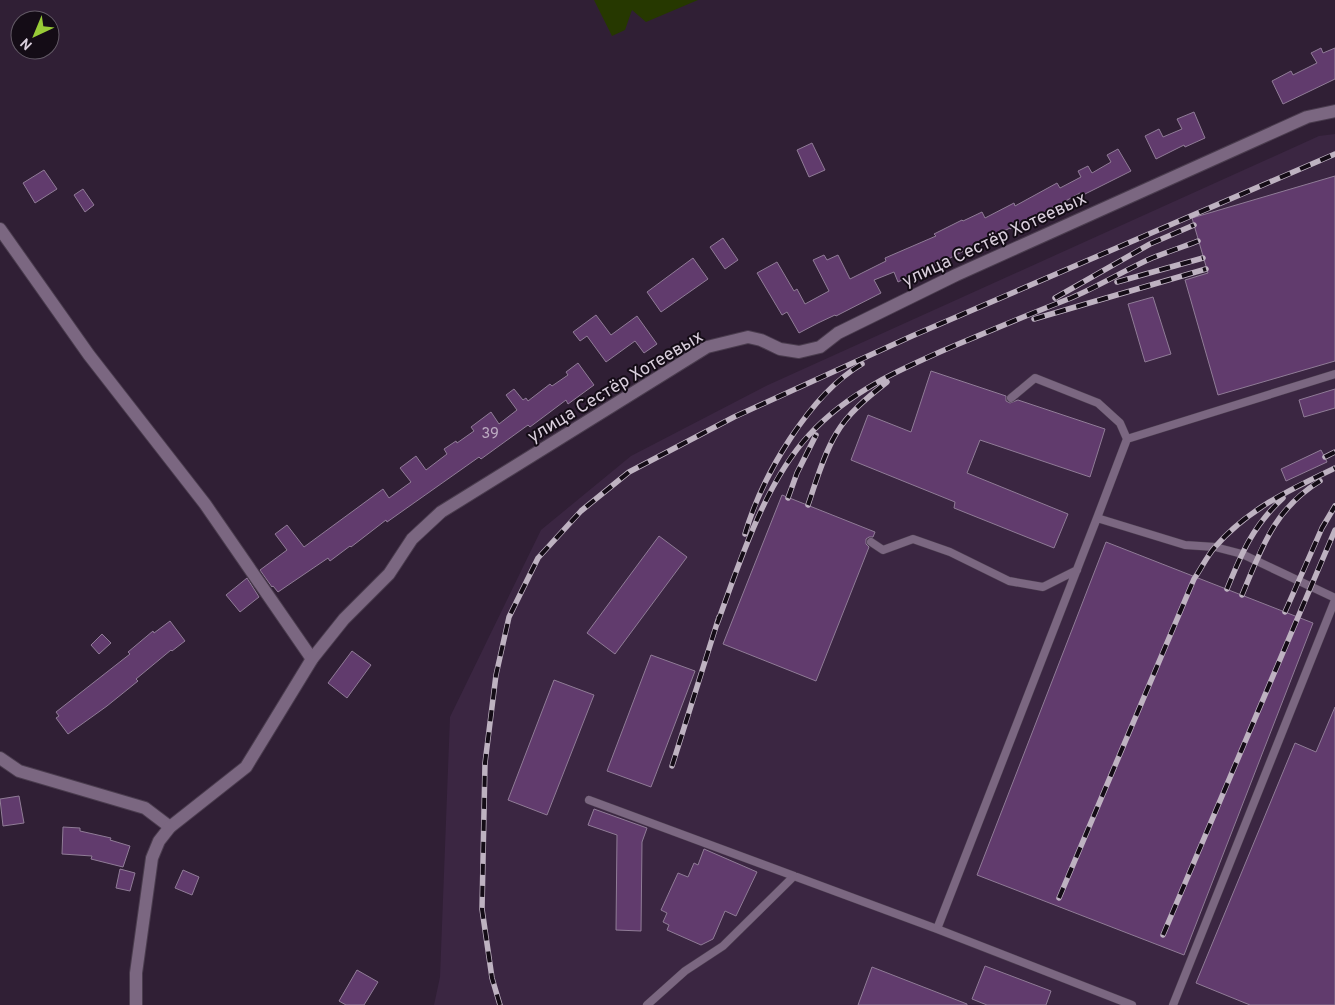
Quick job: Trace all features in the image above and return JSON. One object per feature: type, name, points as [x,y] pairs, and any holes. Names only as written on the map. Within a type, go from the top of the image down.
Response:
[{"type":"street","name":"улица Сестёр Хотеевых","points":[[136,1005],[136,973],[152,858],[159,841],[170,827],[246,767],[312,659],[344,619],[389,574],[412,540],[441,512],[707,347],[748,338],[761,340],[780,349],[799,352],[820,347],[846,329],[956,275],[1307,117],[1335,111]]},
{"type":"street","points":[[0,230],[89,355],[205,504],[312,659]]},
{"type":"street","points":[[0,758],[19,771],[145,808],[170,827]]},
{"type":"lane","points":[[1127,438],[1335,374]]},
{"type":"lane","points":[[937,929],[1127,438],[1120,423],[1098,403],[1035,378],[1011,398]]},
{"type":"lane","points":[[1097,518],[1185,545],[1214,547],[1242,554],[1335,599],[1173,1005]]},
{"type":"lane","points":[[871,542],[884,550],[913,539],[950,552],[1009,581],[1043,587],[1077,570]]},
{"type":"lane","points":[[589,800],[937,929],[1132,1005]]},
{"type":"lane","points":[[647,1005],[685,971],[723,946],[794,876]]},
{"type":"shaded area","points":[[1335,134],[1335,1005],[434,1005],[440,977],[450,717],[541,530],[631,456],[768,385],[1319,136]]},
{"type":"green space","points":[[594,0],[698,0],[646,22],[632,10],[625,30],[612,36]]},
{"type":"building","points":[[1321,48],[1323,53],[1335,48],[1335,79],[1283,104],[1272,81],[1291,71],[1293,75],[1317,63],[1311,53]]},
{"type":"building","points":[[1194,112],[1205,138],[1185,147],[1184,145],[1156,159],[1145,136],[1159,129],[1163,137],[1182,129],[1177,119]]},
{"type":"building","points":[[812,143],[825,170],[809,177],[797,150]]},
{"type":"building","points":[[1118,149],[1131,171],[1081,196],[1080,193],[1033,219],[1032,217],[920,273],[920,271],[898,282],[894,272],[874,280],[881,293],[799,333],[787,312],[782,315],[757,273],[777,262],[794,291],[797,289],[805,304],[829,291],[813,260],[824,255],[827,260],[838,255],[850,279],[886,261],[885,258],[936,236],[934,234],[962,220],[982,212],[985,218],[1014,203],[1015,206],[1057,183],[1060,188],[1081,177],[1078,171],[1088,166],[1092,173],[1111,162],[1107,155]]},
{"type":"building","points":[[44,170],[57,189],[35,203],[23,183]]},
{"type":"building","points":[[1335,176],[1335,361],[1218,395],[1185,280],[1208,273],[1192,218]]},
{"type":"building","points":[[83,189],[94,205],[85,212],[74,195]]},
{"type":"building","points":[[723,238],[738,260],[725,269],[710,247]]},
{"type":"building","points":[[693,258],[708,279],[661,312],[647,292]]},
{"type":"building","points":[[1153,297],[1171,354],[1145,362],[1128,304]]},
{"type":"building","points":[[596,315],[611,335],[637,316],[657,344],[644,353],[635,341],[606,362],[587,336],[580,341],[573,332]]},
{"type":"building","points":[[578,363],[594,385],[568,404],[566,400],[530,427],[528,425],[481,459],[479,457],[387,522],[386,520],[330,561],[328,558],[278,592],[260,570],[287,550],[275,534],[287,525],[304,547],[383,489],[389,498],[411,482],[400,468],[416,456],[426,470],[447,454],[444,449],[456,441],[457,443],[474,431],[471,427],[491,412],[499,424],[517,410],[506,395],[514,389],[523,400],[526,398],[528,401],[550,384],[552,386],[568,375],[566,372]]},
{"type":"building","points":[[931,371],[1006,396],[1006,401],[1010,403],[1018,400],[1105,429],[1090,477],[980,440],[967,473],[1068,514],[1054,548],[954,508],[955,502],[851,460],[868,415],[911,432]]},
{"type":"building","points":[[1335,389],[1335,408],[1304,417],[1299,400]]},
{"type":"building","points":[[1321,450],[1327,462],[1286,481],[1281,469]]},
{"type":"building","points":[[782,495],[875,532],[873,537],[866,539],[866,544],[869,547],[816,681],[723,644]]},
{"type":"building","points":[[659,536],[687,557],[615,654],[587,633]]},
{"type":"building","points":[[1106,542],[1313,623],[1184,955],[977,875]]},
{"type":"building","points":[[247,578],[259,597],[240,612],[226,595]]},
{"type":"building","points":[[170,621],[185,641],[136,679],[138,681],[107,706],[68,734],[56,718],[59,716],[56,712],[130,654],[128,652],[153,631],[154,633]]},
{"type":"building","points":[[102,634],[111,643],[99,654],[91,645]]},
{"type":"building","points":[[352,651],[371,665],[347,698],[328,683]]},
{"type":"building","points":[[651,655],[695,671],[651,787],[607,771]]},
{"type":"building","points":[[554,680],[594,695],[547,815],[508,800]]},
{"type":"building","points":[[1335,707],[1335,1005],[1250,1005],[1196,983],[1295,743],[1316,752]]},
{"type":"building","points":[[19,796],[24,823],[3,826],[0,799]]},
{"type":"building","points":[[594,809],[647,828],[642,842],[641,931],[616,930],[617,835],[588,825]]},
{"type":"building","points":[[63,827],[80,828],[80,831],[111,838],[110,840],[130,846],[123,867],[91,859],[92,856],[62,854]]},
{"type":"building","points":[[704,849],[757,872],[736,916],[725,911],[713,939],[701,945],[667,930],[669,925],[663,922],[667,913],[661,910],[678,873],[688,877],[694,863],[698,865]]},
{"type":"building","points":[[120,869],[135,873],[130,891],[116,888]]},
{"type":"building","points":[[183,870],[199,877],[192,895],[175,888]]},
{"type":"building","points":[[985,966],[1051,991],[1046,1005],[987,1005],[972,999]]},
{"type":"building","points":[[872,967],[967,1004],[967,1005],[858,1005]]},
{"type":"building","points":[[357,970],[378,982],[364,1005],[346,1005],[339,1001]]},
{"type":"railway","points":[[500,1005],[492,978],[482,909],[485,763],[496,675],[509,617],[538,558],[581,511],[629,472],[734,417],[912,336],[1335,154]]},
{"type":"railway","points":[[1055,298],[1150,244],[1194,225]]},
{"type":"railway","points":[[717,624],[744,550],[779,476],[809,435],[841,406],[878,382],[916,363],[1071,298],[1152,258],[1198,241]]},
{"type":"railway","points":[[1117,282],[1203,258]]},
{"type":"railway","points":[[1034,319],[1206,269]]},
{"type":"railway","points":[[745,534],[763,487],[790,439],[824,395],[842,378],[862,364]]},
{"type":"railway","points":[[808,505],[827,451],[841,426],[859,406],[887,382]]},
{"type":"railway","points":[[788,498],[797,473],[816,435]]},
{"type":"railway","points":[[1325,457],[1335,452]]},
{"type":"railway","points":[[1059,898],[1194,579],[1207,558],[1228,534],[1256,511],[1286,492],[1335,468]]},
{"type":"railway","points":[[1242,595],[1263,546],[1280,517],[1304,492],[1320,481]]},
{"type":"railway","points":[[1227,589],[1249,540],[1264,519],[1283,498]]},
{"type":"railway","points":[[1285,612],[1322,528],[1335,506]]},
{"type":"railway","points":[[1163,935],[1335,530]]},
{"type":"railway","points":[[672,766],[719,617]]}]
